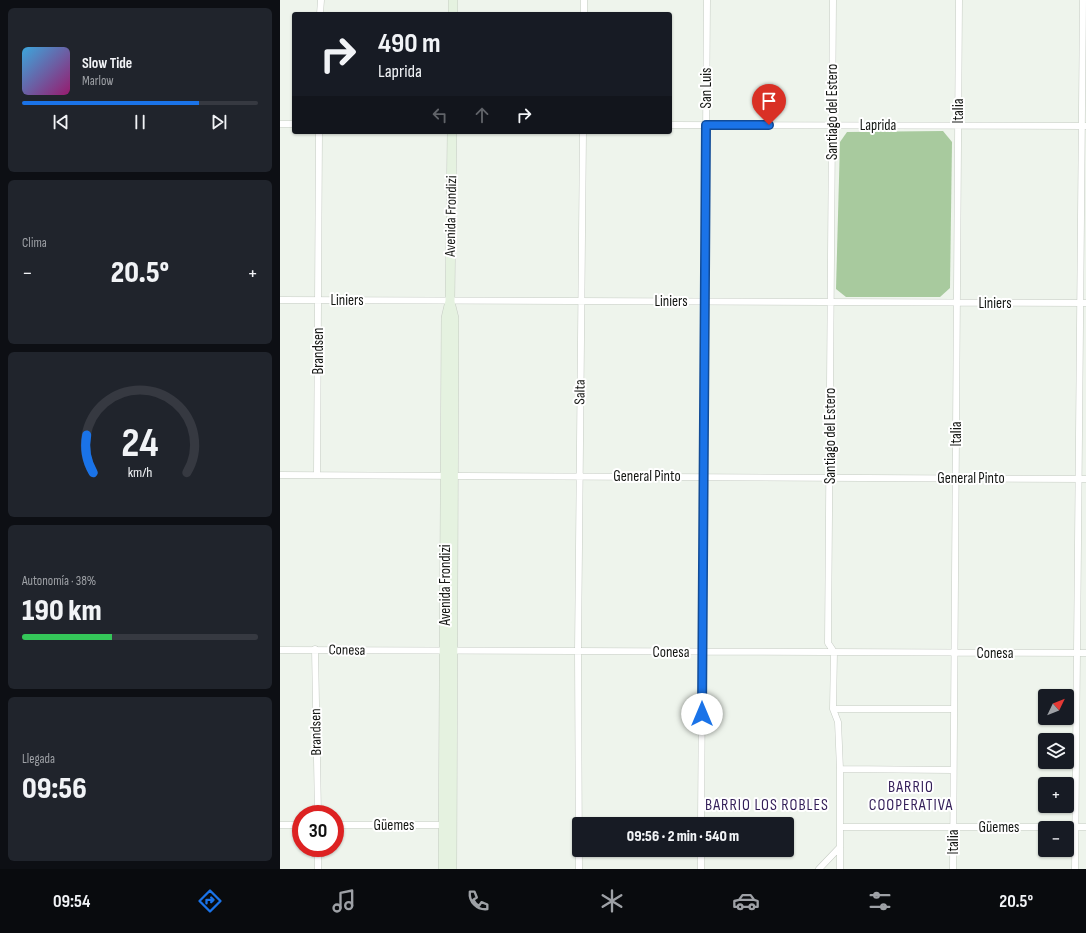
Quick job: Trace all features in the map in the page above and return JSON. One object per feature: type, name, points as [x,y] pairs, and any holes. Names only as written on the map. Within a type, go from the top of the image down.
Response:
[{"type":"street","points":[[320,0],[320,12]]},
{"type":"street","points":[[453,0],[453,12]]},
{"type":"street","points":[[584,0],[584,12]]},
{"type":"street","name":"San Luis","points":[[701,817],[707,0]]},
{"type":"street","name":"Santiago del Estero","points":[[833,0],[828,643],[834,652],[833,709],[838,722],[841,827],[840,869]]},
{"type":"street","name":"Italia","points":[[953,869],[959,0]]},
{"type":"street","points":[[1075,869],[1079,479],[1083,303],[1083,0]]},
{"type":"street","points":[[280,124],[292,124]]},
{"type":"street","name":"Laprida","points":[[672,125],[1084,126]]},
{"type":"street","name":"Brandsen","points":[[317,475],[319,134]]},
{"type":"street","name":"Avenida Frondizi","points":[[452,134],[450,301],[446,318],[449,476],[449,651],[453,825],[452,869]]},
{"type":"street","name":"Salta","points":[[579,869],[578,651],[582,134]]},
{"type":"street","name":"Liniers","points":[[280,300],[1083,303]]},
{"type":"street","name":"General Pinto","points":[[280,475],[1086,479]]},
{"type":"street","name":"Brandsen","points":[[315,649],[318,805]]},
{"type":"street","name":"Conesa","points":[[280,650],[1086,653]]},
{"type":"street","name":"Avenida Frondizi","points":[[443,869],[443,825],[449,651]]},
{"type":"street","points":[[833,709],[954,709]]},
{"type":"street","points":[[840,768],[953,770]]},
{"type":"street","points":[[280,825],[292,825]]},
{"type":"street","name":"Güemes","points":[[344,825],[453,825]]},
{"type":"street","name":"Güemes","points":[[841,827],[1086,827]]},
{"type":"street","points":[[819,869],[840,847]]},
{"type":"street","points":[[318,857],[318,869]]},
{"type":"street","points":[[701,857],[701,869]]},
{"type":"green space","points":[[943,131],[952,142],[950,288],[940,297],[846,297],[836,289],[840,142],[847,132]]},
{"type":"district","name":"BARRIO COOPERATIVA","points":[[911,796]]},
{"type":"district","name":"BARRIO LOS ROBLES","points":[[767,805]]},
{"type":"route","points":[[702,714],[706,125],[769,125]]}]
